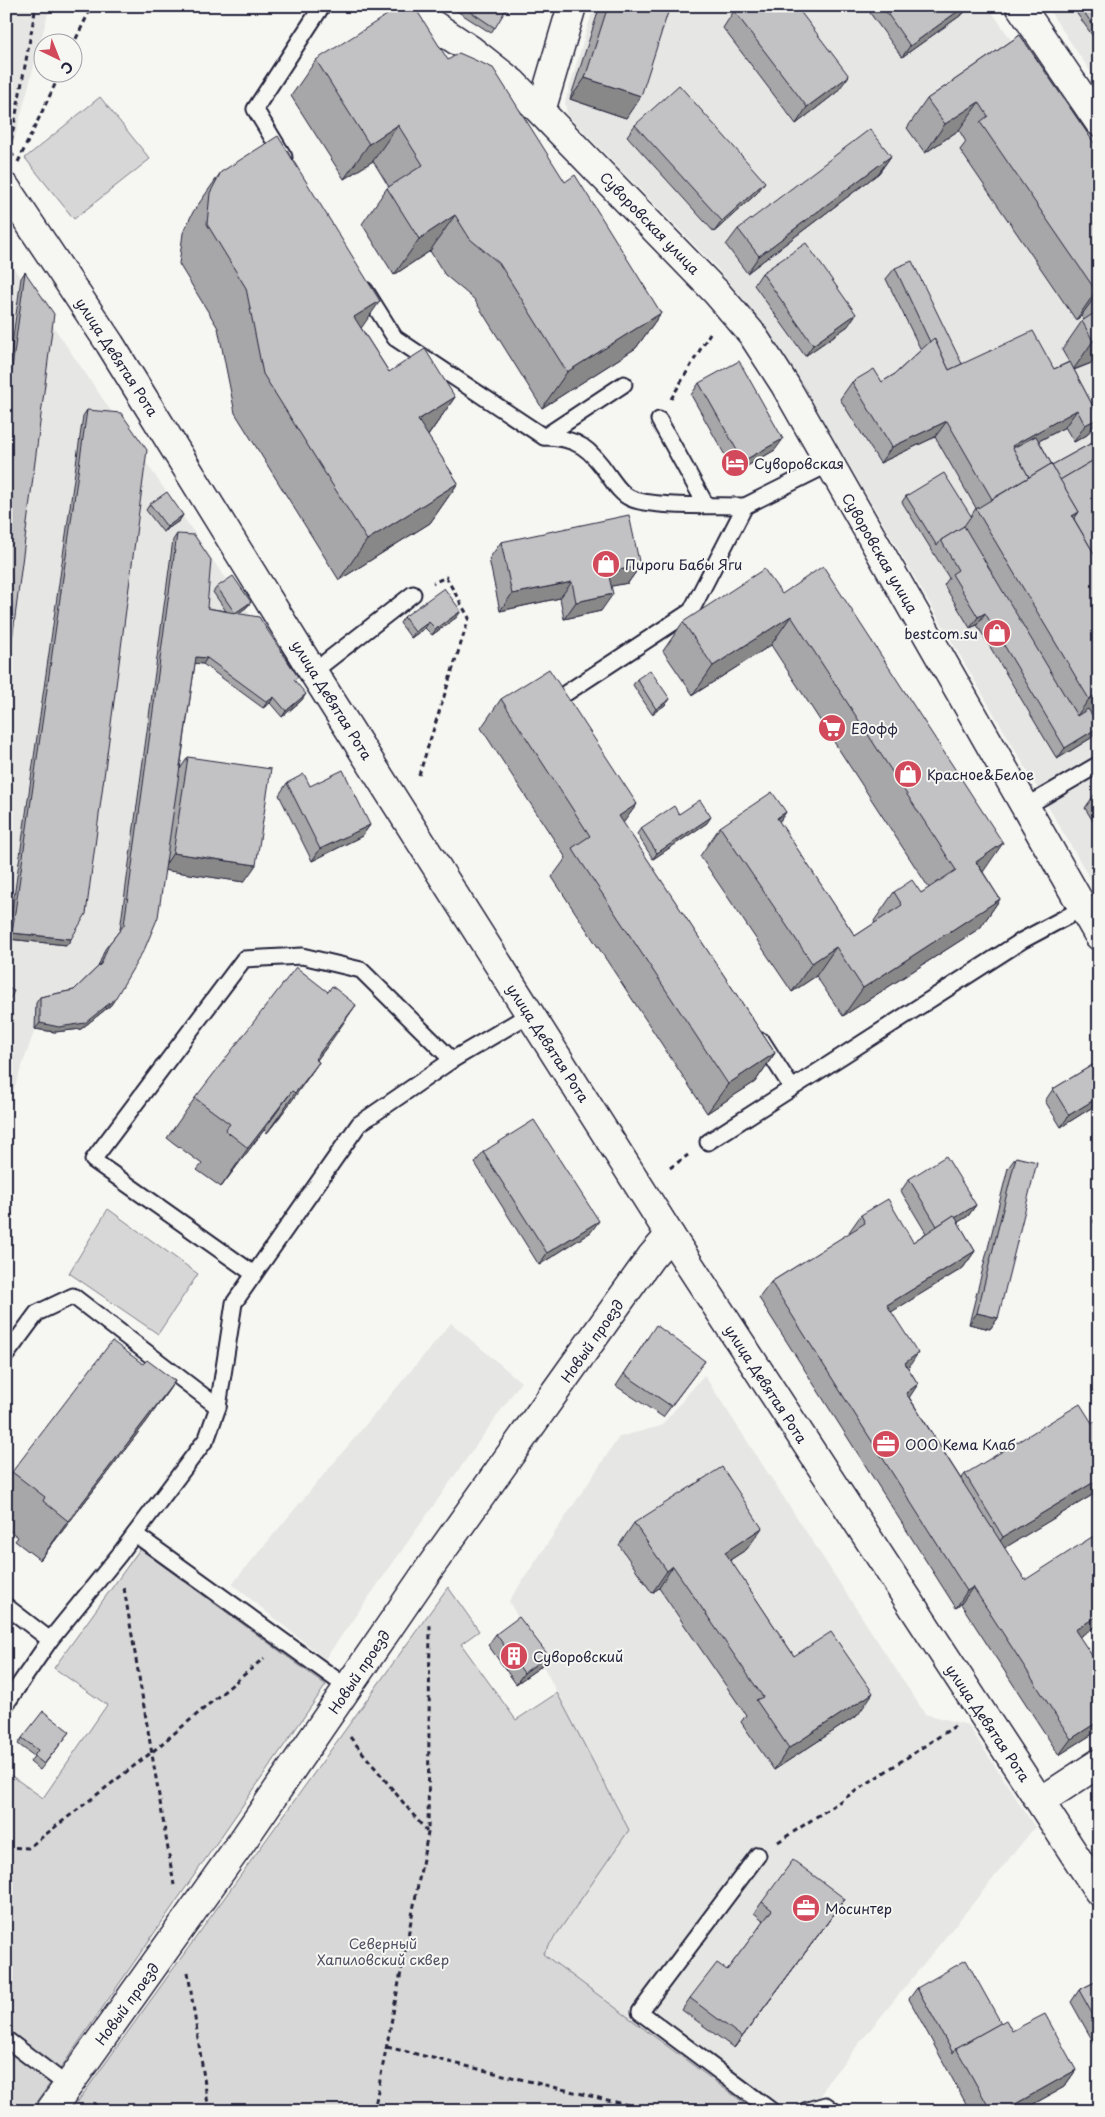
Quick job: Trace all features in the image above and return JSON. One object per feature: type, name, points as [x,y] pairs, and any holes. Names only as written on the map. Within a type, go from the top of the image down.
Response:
[{"type":"street","name":"Суворовская улица","points":[[405,6],[471,50],[513,83],[716,292],[752,334],[785,385],[1027,806],[1099,936]]},
{"type":"street","points":[[541,111],[572,6]]},
{"type":"street","points":[[1020,6],[1099,122]]},
{"type":"street","name":"улица Девятая Рота","points":[[10,178],[110,344],[313,672],[670,1235],[1099,1892]]},
{"type":"street","name":"Новый проезд","points":[[50,2111],[181,1928],[651,1257],[670,1235]]},
{"type":"street","points":[[1040,1801],[1099,1763]]},
{"type":"lane","points":[[292,168],[255,109],[322,6]]},
{"type":"lane","points":[[358,278],[395,338],[544,437],[565,437],[580,445],[600,463],[624,495],[632,499],[643,502],[745,506],[829,464]]},
{"type":"lane","points":[[544,437],[624,384]]},
{"type":"lane","points":[[659,420],[706,504]]},
{"type":"lane","points":[[553,714],[548,706],[691,611],[745,506]]},
{"type":"lane","points":[[313,672],[413,594]]},
{"type":"lane","points":[[1027,806],[1099,764]]},
{"type":"lane","points":[[708,1142],[1023,940],[1083,908]]},
{"type":"lane","points":[[254,1274],[93,1160],[244,958],[302,956],[361,970],[452,1060]]},
{"type":"lane","points":[[6,1704],[50,1640],[119,1555],[207,1438],[218,1407],[234,1303],[359,1124],[452,1060],[530,1014]]},
{"type":"lane","points":[[755,1030],[792,1088]]},
{"type":"lane","points":[[6,1355],[37,1313],[73,1296],[218,1407]]},
{"type":"lane","points":[[135,1534],[348,1688]]},
{"type":"lane","points":[[6,1606],[50,1640]]},
{"type":"lane","points":[[758,1855],[640,2012],[772,2111]]},
{"type":"lane","points":[[6,2040],[68,2086]]},
{"type":"lane","points":[[805,2111],[826,2105],[834,2111]]},
{"type":"path","points":[[6,166],[36,6]]},
{"type":"path","points":[[79,32],[92,6]]},
{"type":"path","points":[[10,178],[55,82]]},
{"type":"path","points":[[659,420],[710,333]]},
{"type":"path","points":[[418,775],[469,618],[446,577]]},
{"type":"path","points":[[119,1555],[181,1928],[209,2111]]},
{"type":"path","points":[[374,2111],[428,1833],[430,1616]]},
{"type":"path","points":[[6,1847],[28,1848],[152,1752],[284,1641]]},
{"type":"path","points":[[330,1714],[428,1833]]},
{"type":"path","points":[[758,1855],[956,1726]]},
{"type":"path","points":[[387,2047],[653,2111]]},
{"type":"shaded area","points":[[6,6],[50,6],[43,32],[32,32],[32,73],[11,152],[6,143]]},
{"type":"shaded area","points":[[594,6],[988,6],[1099,169],[1099,894],[799,379],[759,319],[715,266],[567,115],[565,102]]},
{"type":"shaded area","points":[[1046,6],[1099,6],[1099,84]]},
{"type":"shaded area","points":[[6,257],[255,622],[290,686],[302,700],[282,717],[270,703],[263,708],[203,664],[192,663],[141,954],[111,1005],[81,1029],[55,1032],[35,1029],[6,1112]]},
{"type":"shaded area","points":[[451,1323],[521,1382],[325,1659],[232,1584]]},
{"type":"shaded area","points":[[704,1375],[925,1714],[968,1725],[1035,1827],[827,2083],[814,2111],[755,2111],[542,1954],[629,1830],[509,1601],[619,1437],[661,1426]]},
{"type":"green space","points":[[100,97],[150,159],[74,219],[25,158]]},
{"type":"green space","points":[[108,1209],[198,1274],[158,1334],[69,1273]]},
{"type":"green space","points":[[140,1549],[326,1685],[31,2111],[6,2111],[6,1772],[43,1798],[107,1705],[54,1668]]},
{"type":"green space","name":"Северный Хапиловский сквер","points":[[448,1587],[479,1631],[461,1644],[516,1720],[557,1693],[629,1830],[543,1954],[755,2111],[71,2111]]},
{"type":"building","points":[[401,6],[414,6],[448,60],[459,53],[493,68],[565,182],[575,175],[661,313],[567,372],[499,263],[470,239],[455,215],[419,239],[387,188],[423,165],[398,125],[369,144],[316,60]]},
{"type":"building","points":[[462,6],[508,6],[495,28]]},
{"type":"building","points":[[608,6],[670,6],[641,96],[585,78]]},
{"type":"building","points":[[740,6],[796,6],[849,76],[807,107],[734,11]]},
{"type":"building","points":[[882,6],[965,6],[910,46]]},
{"type":"building","points":[[1080,6],[1099,6],[1099,26],[1096,30]]},
{"type":"building","points":[[1020,35],[1099,150],[1099,289],[1096,291],[980,122],[988,116],[979,102],[945,124],[927,99]]},
{"type":"building","points":[[679,85],[765,182],[722,221],[635,125]]},
{"type":"building","points":[[870,129],[891,156],[759,256],[738,229]]},
{"type":"building","points":[[278,136],[380,301],[354,317],[389,372],[425,349],[455,397],[418,420],[458,483],[367,540],[263,374],[246,288],[207,224],[210,193],[221,172]]},
{"type":"building","points":[[806,243],[856,314],[813,345],[762,273]]},
{"type":"building","points":[[912,261],[962,364],[949,370],[934,338],[930,342],[895,268]]},
{"type":"building","points":[[25,272],[54,314],[6,687],[6,413]]},
{"type":"building","points":[[1099,310],[1099,339],[1093,341],[1082,321]]},
{"type":"building","points":[[1033,331],[1054,369],[1070,362],[1099,418],[1085,425],[1077,410],[1012,446],[1029,477],[992,499],[947,421],[892,447],[852,382],[874,369],[882,382],[895,374],[934,338],[949,370]]},
{"type":"building","points":[[739,361],[783,439],[743,461],[699,383]]},
{"type":"building","points":[[87,410],[121,413],[147,450],[86,914],[71,939],[12,933]]},
{"type":"building","points":[[1036,436],[1052,465],[1099,439],[1099,457],[1060,480],[1051,464],[1029,477],[1013,448]]},
{"type":"building","points":[[1099,457],[1099,562],[1074,519],[1079,512],[1060,480]]},
{"type":"building","points":[[1051,464],[1079,512],[1072,516],[1099,562],[1099,693],[1089,699],[976,509]]},
{"type":"building","points":[[944,473],[971,516],[964,526],[941,540],[937,546],[906,496]]},
{"type":"building","points":[[167,492],[183,515],[167,527],[150,504]]},
{"type":"building","points":[[629,515],[640,566],[608,572],[613,594],[576,602],[572,582],[512,594],[501,542]]},
{"type":"building","points":[[964,526],[1077,716],[1088,709],[1099,726],[1065,748],[985,613],[978,617],[952,574],[958,570],[941,540]]},
{"type":"building","points":[[177,534],[194,535],[211,560],[207,608],[259,617],[298,677],[294,680],[306,694],[286,711],[274,697],[267,702],[207,658],[196,657],[158,917],[145,948],[115,999],[85,1023],[59,1027],[40,1023],[40,997],[74,990],[101,964],[109,944],[124,925]]},
{"type":"building","points":[[823,566],[1003,843],[976,862],[1000,899],[863,988],[836,947],[812,963],[720,827],[772,792],[786,812],[777,818],[855,936],[902,905],[894,892],[912,880],[921,893],[956,870],[791,616],[713,666],[683,622],[764,569],[782,594]]},
{"type":"building","points":[[233,576],[251,602],[235,613],[217,587]]},
{"type":"building","points":[[444,588],[461,611],[436,629],[429,622],[415,632],[404,617]]},
{"type":"building","points":[[549,669],[637,804],[619,816],[775,1053],[728,1084],[572,848],[590,836],[501,699]]},
{"type":"building","points":[[650,670],[670,699],[656,709],[637,679]]},
{"type":"building","points":[[188,757],[271,769],[256,865],[173,853]]},
{"type":"building","points":[[343,770],[370,825],[320,849],[287,783],[304,774],[310,786]]},
{"type":"building","points":[[700,800],[711,817],[657,853],[641,828],[674,806],[679,814]]},
{"type":"building","points":[[296,967],[328,992],[332,986],[356,1005],[315,1059],[319,1062],[307,1078],[295,1093],[292,1091],[248,1148],[225,1130],[230,1124],[195,1098]]},
{"type":"building","points":[[6,987],[14,991],[6,1006]]},
{"type":"building","points":[[1099,1061],[1099,1097],[1069,1115],[1053,1089]]},
{"type":"building","points":[[534,1120],[599,1221],[547,1253],[483,1152]]},
{"type":"building","points":[[946,1156],[976,1205],[955,1218],[954,1215],[937,1226],[909,1179]]},
{"type":"building","points":[[1016,1157],[1037,1162],[998,1318],[977,1313]]},
{"type":"building","points":[[888,1199],[913,1242],[954,1215],[975,1251],[887,1305],[918,1353],[905,1363],[918,1384],[906,1393],[1025,1580],[1095,1535],[1099,1541],[1099,1615],[1075,1630],[1097,1663],[1099,1662],[1099,1721],[1071,1739],[973,1587],[967,1591],[771,1282],[865,1223],[861,1215]]},
{"type":"building","points":[[656,1325],[705,1361],[671,1406],[624,1374]]},
{"type":"building","points":[[112,1341],[143,1364],[147,1360],[175,1381],[68,1521],[43,1501],[45,1497],[12,1472]]},
{"type":"building","points":[[1080,1404],[1092,1423],[1099,1419],[1099,1479],[1003,1537],[965,1474]]},
{"type":"building","points":[[722,1467],[762,1528],[725,1552],[794,1656],[831,1632],[873,1693],[789,1748],[756,1700],[763,1697],[673,1566],[667,1571],[634,1523]]},
{"type":"building","points":[[519,1617],[548,1655],[524,1673],[496,1634]]},
{"type":"building","points":[[43,1711],[70,1732],[44,1764],[34,1756],[38,1750],[22,1738]]},
{"type":"building","points":[[793,1860],[845,1899],[742,2037],[690,1998],[717,1963],[727,1970],[772,1910],[762,1902]]},
{"type":"building","points":[[966,1960],[1001,2023],[956,2048],[953,2053],[917,1988]]},
{"type":"building","points":[[1099,1980],[1099,2026],[1079,1990]]},
{"type":"building","points":[[1045,2014],[1076,2070],[1003,2111],[991,2111],[956,2048],[1006,2020],[1012,2031]]},
{"type":"building","points":[[849,2104],[858,2111],[844,2111]]},
{"type":"place","name":"Суворовская","points":[[735,463]]},
{"type":"place","name":"Пироги Бабы Яги","points":[[606,564]]},
{"type":"place","name":"bestcom.su","points":[[997,633]]},
{"type":"place","name":"Едофф","points":[[832,728]]},
{"type":"place","name":"Красное&Белое","points":[[908,774]]},
{"type":"place","name":"ООО Кема Клаб","points":[[886,1444]]},
{"type":"place","name":"Суворовский","points":[[514,1656]]},
{"type":"place","name":"Мосинтер","points":[[806,1908]]}]
